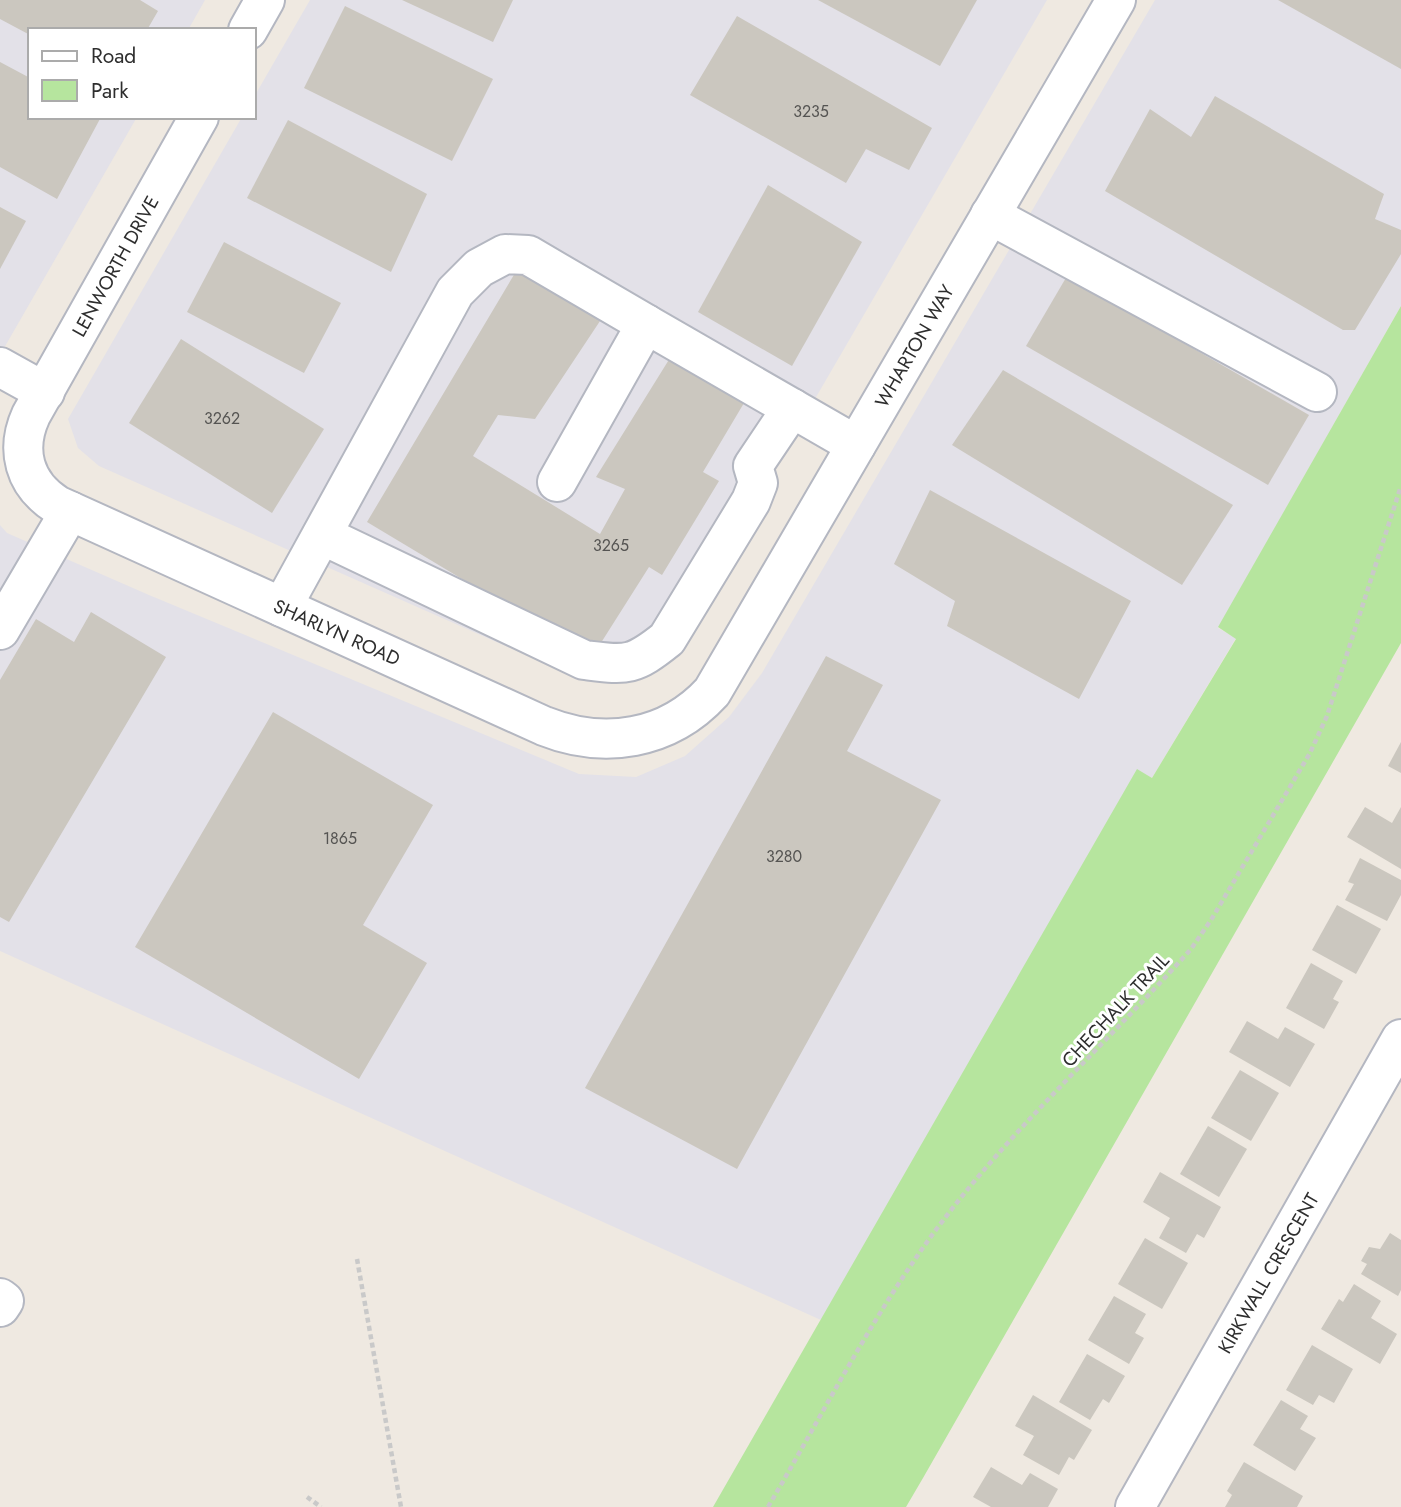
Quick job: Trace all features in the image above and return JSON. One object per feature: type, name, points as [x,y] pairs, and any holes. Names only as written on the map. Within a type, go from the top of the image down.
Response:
[{"type":"street","points":[[249,28],[265,0]]},
{"type":"street","name":"WHARTON WAY","points":[[712,692],[1116,0]]},
{"type":"street","name":"LENWORTH DRIVE","points":[[38,403],[198,119]]},
{"type":"street","points":[[990,215],[1317,392]]},
{"type":"street","points":[[282,607],[455,292],[479,268],[505,254],[528,256],[856,445]]},
{"type":"street","points":[[558,482],[646,324]]},
{"type":"street","points":[[0,367],[38,403]]},
{"type":"street","name":"SHARLYN ROAD","points":[[38,403],[13,475],[47,499],[544,726],[575,736],[615,739],[655,731],[684,717],[712,692]]},
{"type":"street","points":[[322,535],[584,660],[626,665],[648,654],[667,639],[751,501],[758,483],[753,467],[792,408]]},
{"type":"street","points":[[0,630],[70,511]]},
{"type":"street","name":"KIRKWALL CRESCENT","points":[[1135,1507],[1401,1039]]},
{"type":"street","points":[[0,1298],[4,1301],[0,1307]]},
{"type":"path","name":"CHECHALK TRAIL","points":[[768,1507],[899,1284],[938,1227],[980,1175],[1191,949],[1212,920],[1310,753],[1326,716],[1401,486]]},
{"type":"path","points":[[357,1259],[401,1507]]},
{"type":"path","points":[[307,1497],[321,1507]]},
{"type":"shaded area","points":[[0,0],[205,0],[189,28],[28,28],[28,119],[136,119],[0,355]]},
{"type":"shaded area","points":[[310,0],[1047,0],[666,655],[633,675],[571,675],[99,466],[78,448],[68,419],[241,119],[256,119],[256,94]]},
{"type":"shaded area","points":[[1155,0],[1401,0],[1401,306],[1218,628],[1236,638],[1152,778],[1137,770],[821,1320],[0,951],[0,525],[7,533],[149,595],[579,774],[636,777],[685,756],[729,717],[762,673]]},
{"type":"green space","points":[[1401,306],[1401,643],[923,1478],[906,1507],[713,1507],[1137,769],[1152,778],[1236,639],[1218,627]]},
{"type":"building","points":[[0,0],[140,0],[158,11],[148,28],[28,28],[28,34],[0,19]]},
{"type":"building","points":[[402,0],[513,0],[493,42]]},
{"type":"building","points":[[818,0],[977,0],[940,66]]},
{"type":"building","points":[[1278,0],[1401,0],[1401,69]]},
{"type":"building","points":[[345,6],[493,79],[452,161],[304,88]]},
{"type":"building","points":[[737,16],[932,128],[909,170],[866,149],[846,183],[690,95]]},
{"type":"building","points":[[0,62],[28,77],[28,119],[100,119],[57,199],[0,167]]},
{"type":"building","points":[[1215,96],[1384,194],[1375,219],[1401,230],[1401,254],[1355,330],[1343,330],[1105,191],[1150,109],[1191,137]]},
{"type":"building","points":[[288,120],[427,194],[391,272],[247,198]]},
{"type":"building","points":[[768,185],[862,242],[792,366],[698,312]]},
{"type":"building","points":[[0,207],[26,221],[0,269]]},
{"type":"building","points":[[224,242],[341,303],[304,373],[187,312]]},
{"type":"building","points":[[518,268],[600,321],[535,419],[498,415],[473,456],[600,534],[625,489],[596,477],[670,358],[744,403],[703,472],[719,481],[662,575],[649,567],[592,657],[367,522]]},
{"type":"building","points":[[1067,276],[1309,415],[1268,485],[1026,346]]},
{"type":"building","points":[[181,339],[324,429],[272,513],[129,423]]},
{"type":"building","points":[[1003,370],[1233,505],[1182,585],[952,445]]},
{"type":"building","points":[[930,490],[1131,601],[1079,699],[947,626],[955,601],[894,564]]},
{"type":"building","points":[[91,612],[166,657],[9,922],[0,917],[0,680],[36,619],[74,642]]},
{"type":"building","points":[[826,656],[883,685],[847,751],[941,800],[737,1169],[585,1088]]},
{"type":"building","points":[[273,712],[433,805],[363,925],[427,963],[359,1079],[135,947]]},
{"type":"building","points":[[1401,742],[1401,773],[1388,766]]},
{"type":"building","points":[[1365,807],[1392,823],[1401,807],[1401,869],[1347,837]]},
{"type":"building","points":[[1360,858],[1401,880],[1401,895],[1387,921],[1345,900],[1354,884],[1348,882]]},
{"type":"building","points":[[1337,905],[1381,929],[1356,974],[1312,950]]},
{"type":"building","points":[[1311,963],[1343,981],[1333,999],[1339,1002],[1324,1029],[1286,1008]]},
{"type":"building","points":[[1247,1021],[1278,1039],[1285,1027],[1315,1044],[1290,1087],[1229,1052]]},
{"type":"building","points":[[1240,1070],[1279,1093],[1251,1141],[1211,1118]]},
{"type":"building","points":[[1208,1126],[1247,1149],[1219,1197],[1180,1174]]},
{"type":"building","points":[[1160,1172],[1221,1207],[1204,1238],[1197,1234],[1186,1253],[1159,1238],[1170,1218],[1143,1202]]},
{"type":"building","points":[[1390,1233],[1401,1240],[1401,1290],[1398,1296],[1361,1274],[1367,1264],[1361,1261],[1369,1247],[1380,1249]]},
{"type":"building","points":[[1145,1238],[1188,1263],[1162,1309],[1118,1284]]},
{"type":"building","points":[[1354,1284],[1381,1301],[1371,1318],[1397,1334],[1380,1364],[1321,1329],[1339,1299],[1343,1302]]},
{"type":"building","points":[[1114,1296],[1146,1314],[1135,1333],[1144,1338],[1129,1364],[1088,1340]]},
{"type":"building","points":[[1312,1345],[1353,1369],[1334,1403],[1319,1395],[1313,1405],[1286,1390]]},
{"type":"building","points":[[1087,1354],[1125,1376],[1109,1403],[1103,1399],[1090,1420],[1059,1402]]},
{"type":"building","points":[[1033,1395],[1092,1430],[1074,1460],[1069,1457],[1059,1475],[1023,1455],[1034,1436],[1015,1426]]},
{"type":"building","points":[[1281,1400],[1308,1416],[1300,1429],[1316,1438],[1295,1471],[1253,1445]]},
{"type":"building","points":[[1244,1462],[1303,1496],[1297,1507],[1225,1507],[1232,1495],[1227,1491]]},
{"type":"building","points":[[991,1467],[1022,1485],[1030,1473],[1058,1489],[1048,1507],[991,1507],[973,1497]]}]
